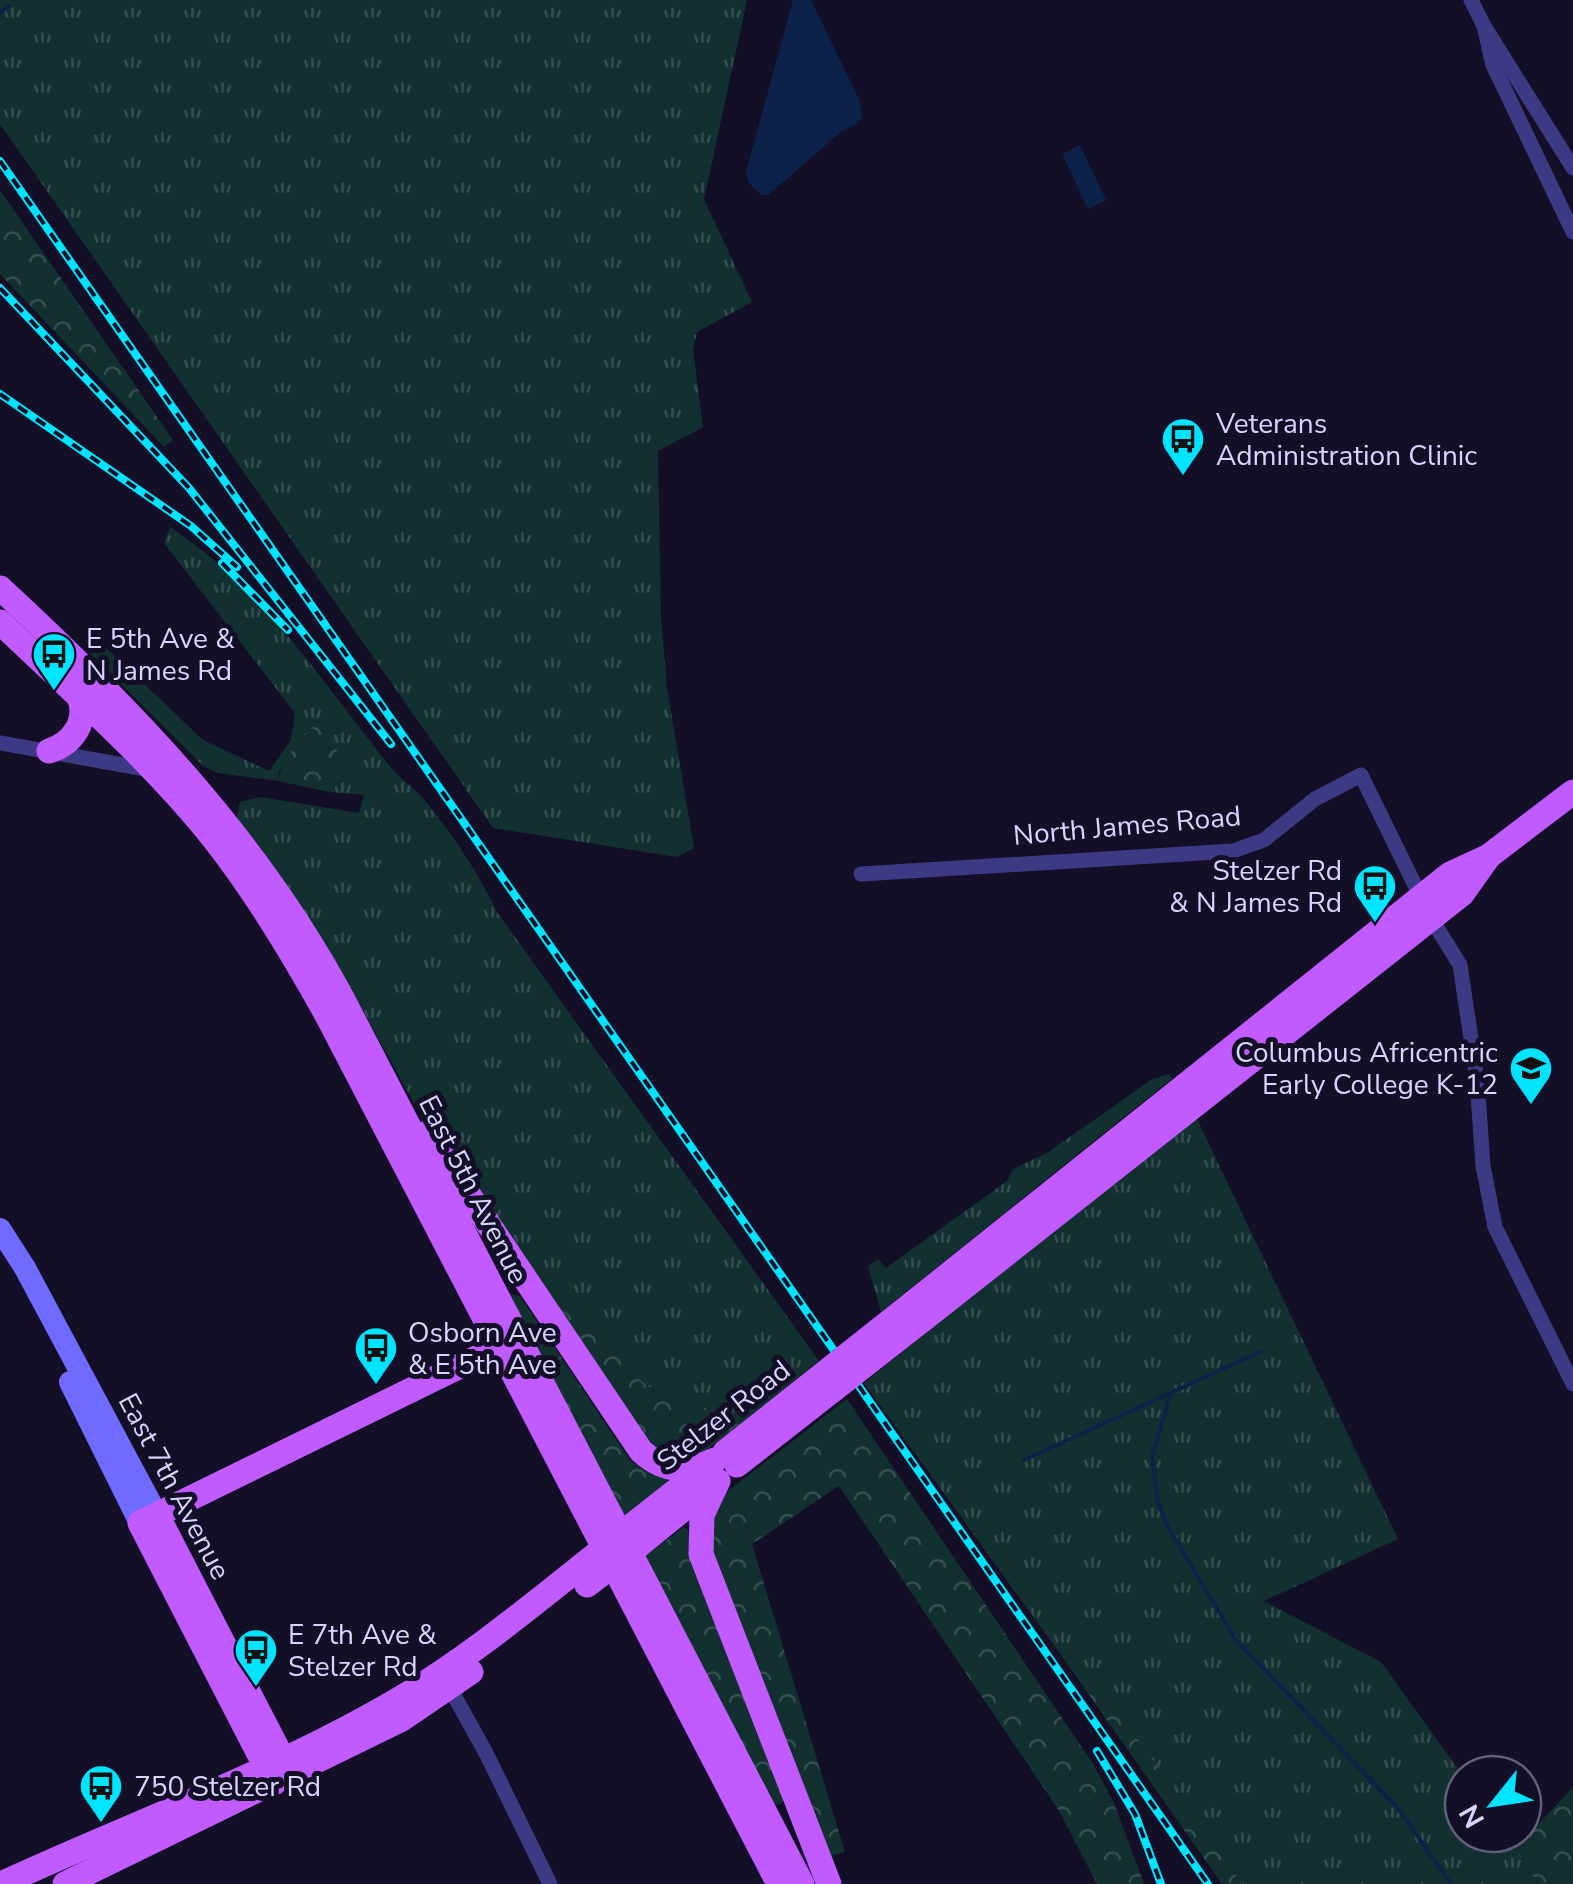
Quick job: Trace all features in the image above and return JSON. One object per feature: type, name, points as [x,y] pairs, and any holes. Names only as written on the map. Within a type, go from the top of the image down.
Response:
[{"type":"main road","name":"East 5th Avenue","points":[[0,588],[78,660],[190,777],[236,833],[306,936],[342,998],[507,1342],[779,1884]]},
{"type":"main road","name":"East 5th Avenue","points":[[0,622],[153,770],[214,839],[267,914],[303,971],[802,1884]]},
{"type":"main road","points":[[49,751],[69,741],[77,730],[84,712],[79,697]]},
{"type":"main road","points":[[1427,908],[1461,866],[1488,856],[1573,792]]},
{"type":"main road","name":"Stelzer Road","points":[[2,1884],[224,1788],[279,1772],[402,1720],[450,1688],[634,1536],[1427,908]]},
{"type":"main road","points":[[342,998],[432,1141],[641,1451],[660,1464],[683,1470],[724,1465]]},
{"type":"main road","points":[[148,1519],[507,1342]]},
{"type":"main road","points":[[724,1465],[702,1516],[699,1536],[703,1559],[829,1884]]},
{"type":"main road","name":"East 7th Avenue","points":[[148,1519],[231,1699],[279,1772]]},
{"type":"main road","name":"East 7th Avenue","points":[[148,1519],[279,1772]]},
{"type":"main road","name":"Stelzer Road","points":[[65,1884],[90,1878],[279,1772],[441,1673],[583,1577]]},
{"type":"main road","points":[[224,1788],[238,1776],[245,1757],[242,1727],[231,1699]]},
{"type":"street","points":[[1471,0],[1573,168]]},
{"type":"street","points":[[1484,26],[1493,64],[1573,232]]},
{"type":"street","points":[[0,742],[190,777]]},
{"type":"street","name":"North James Road","points":[[861,874],[1232,851],[1264,840],[1315,799],[1361,775],[1427,908]]},
{"type":"street","points":[[1427,908],[1460,965],[1477,1079],[1483,1166],[1495,1227],[1573,1384]]},
{"type":"street","name":"East 7th Avenue","points":[[0,1229],[40,1296],[148,1519],[33,1304],[0,1229]]},
{"type":"street","points":[[450,1688],[550,1884]]},
{"type":"street","points":[[78,1849],[90,1878]]},
{"type":"green space","points":[[0,0],[747,0],[704,199],[752,302],[697,332],[693,350],[703,427],[658,451],[661,616],[667,688],[694,848],[677,857],[493,828],[0,124]]},
{"type":"green space","points":[[0,190],[173,440],[164,447],[0,274]]},
{"type":"green space","points":[[170,527],[203,551],[262,606],[388,764],[422,797],[456,841],[497,912],[819,1361],[744,1421],[727,1411],[668,1402],[641,1381],[518,1248],[431,1134],[339,967],[236,822],[240,802],[260,797],[359,813],[364,795],[329,792],[344,772],[324,727],[279,771],[278,781],[218,773],[203,766],[90,653],[85,644],[87,630],[203,740],[269,771],[291,740],[295,713],[164,543]]},
{"type":"green space","points":[[313,727],[324,727],[333,739],[344,772],[329,792],[278,781],[291,751]]},
{"type":"green space","points":[[1168,1074],[1173,1078],[881,1312],[868,1266],[878,1259],[886,1268],[1007,1181],[1013,1169],[1047,1153],[1151,1080]]},
{"type":"green space","points":[[1196,1117],[1398,1539],[1264,1601],[1381,1662],[1447,1754],[1443,1754],[1443,1854],[1518,1854],[1538,1884],[1242,1884],[1067,1643],[1059,1643],[1061,1655],[864,1383]]},
{"type":"green space","points":[[517,1248],[535,1256],[641,1381],[668,1402],[738,1413],[744,1421],[709,1448],[686,1457],[674,1457],[647,1443]]},
{"type":"green space","points":[[511,1294],[520,1296],[630,1460],[645,1471],[667,1478],[668,1483],[624,1516],[507,1301]]},
{"type":"green space","points":[[847,1399],[1093,1764],[1114,1803],[1144,1884],[1097,1884],[1058,1809],[839,1486],[752,1544],[845,1852],[826,1857],[712,1560],[713,1513],[728,1491]]},
{"type":"green space","points":[[684,1527],[688,1529],[691,1552],[784,1798],[781,1804],[772,1805],[642,1558]]},
{"type":"green space","points":[[1059,1642],[1068,1643],[1242,1884],[1222,1884],[1061,1655]]},
{"type":"green space","points":[[1573,1787],[1573,1884],[1538,1884],[1518,1854],[1543,1854],[1543,1819]]},
{"type":"water","points":[[793,0],[811,0],[859,99],[863,117],[768,195],[761,195],[748,182],[746,172]]},
{"type":"water","points":[[1080,145],[1106,200],[1088,209],[1062,154]]},
{"type":"waterway","points":[[0,13],[9,6]]},
{"type":"waterway","points":[[1024,1460],[1262,1351]]},
{"type":"waterway","points":[[1171,1393],[1152,1457],[1158,1503],[1168,1527],[1236,1640],[1397,1807],[1451,1884]]},
{"type":"railway","points":[[0,161],[1208,1884]]},
{"type":"railway","points":[[0,288],[189,488],[391,744]]},
{"type":"railway","points":[[0,394],[191,526],[237,567]]},
{"type":"railway","points":[[222,563],[288,630]]},
{"type":"railway","points":[[1097,1751],[1135,1814],[1161,1884]]},
{"type":"place","name":"Veterans Administration Clinic","points":[[1183,477]]},
{"type":"place","name":"E 5th Ave & N James Rd","points":[[54,692]]},
{"type":"place","name":"Stelzer Rd & N James Rd","points":[[1375,924]]},
{"type":"place","name":"Columbus Africentric Early College K-12","points":[[1531,1106]]},
{"type":"place","name":"Osborn Ave & E 5th Ave","points":[[376,1386]]},
{"type":"place","name":"E 7th Ave & Stelzer Rd","points":[[256,1688]]},
{"type":"place","name":"750 Stelzer Rd","points":[[101,1824]]}]
